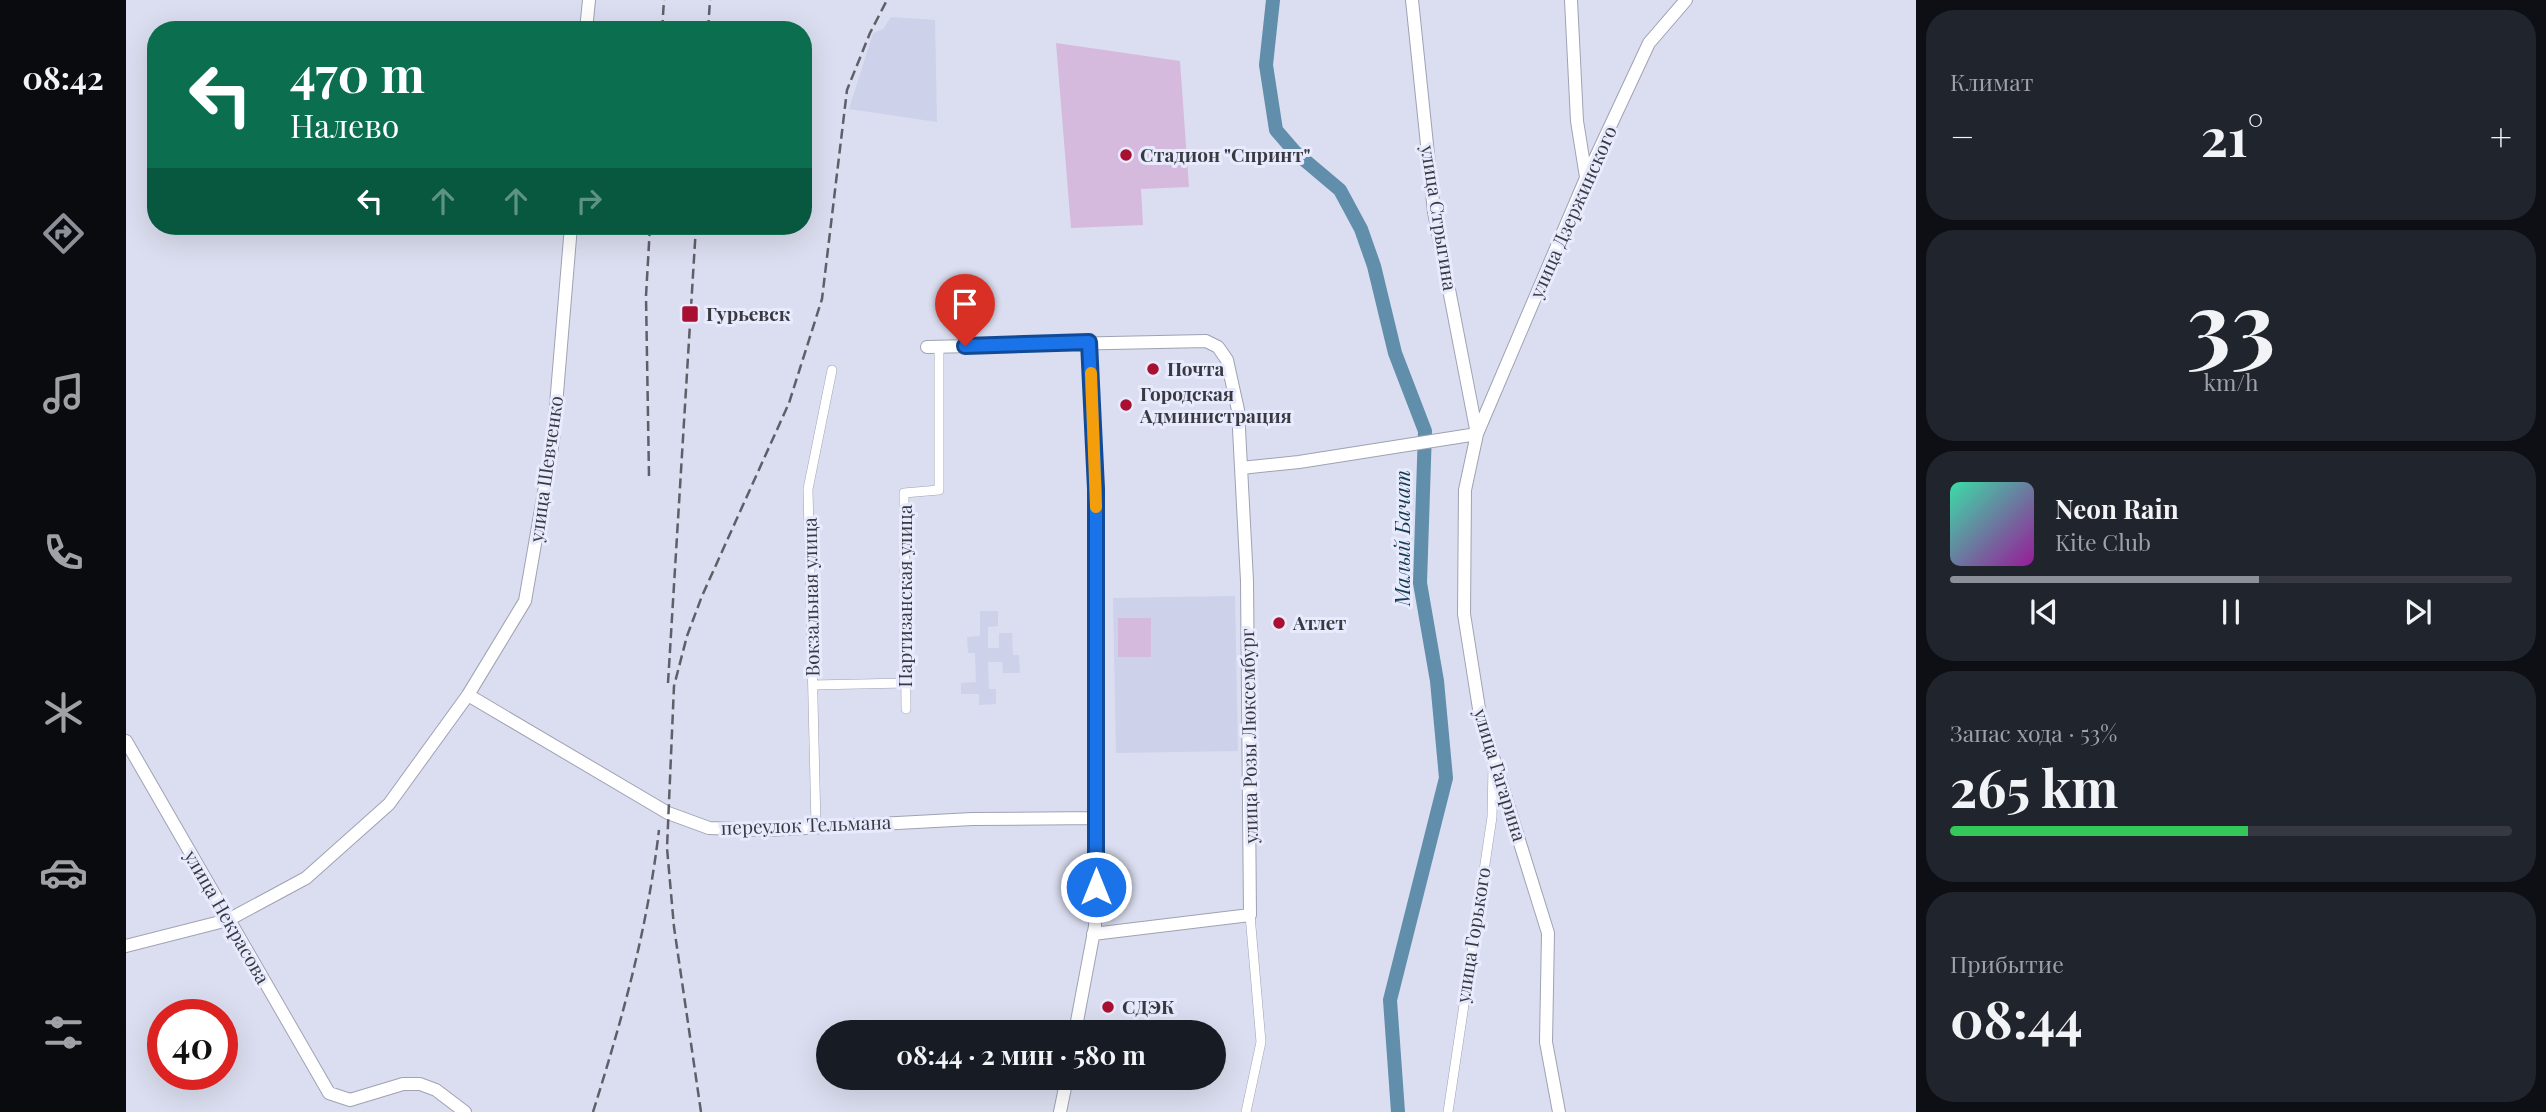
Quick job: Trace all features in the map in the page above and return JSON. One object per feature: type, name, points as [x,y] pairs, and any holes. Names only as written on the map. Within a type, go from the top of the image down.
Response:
[{"type":"street","points":[[587,21],[589,0]]},
{"type":"street","name":"улица Стрыгина","points":[[1412,0],[1434,212],[1477,435]]},
{"type":"street","points":[[1571,0],[1577,121],[1586,178]]},
{"type":"street","name":"улица Дзержинского","points":[[1477,435],[1586,178],[1649,43],[1686,0]]},
{"type":"street","name":"улица Шевченко","points":[[126,946],[228,920],[306,878],[389,804],[468,695],[525,601],[553,441],[570,235]]},
{"type":"street","name":"улица Розы Люксембург","points":[[1089,342],[1206,341],[1218,347],[1227,360],[1238,410],[1247,581],[1250,915],[1261,1042],[1246,1112]]},
{"type":"street","points":[[933,346],[1089,342],[1096,489],[1097,868],[1093,934],[1077,1020]]},
{"type":"street","name":"Партизанская улица","points":[[906,709],[904,493],[939,490],[933,346]]},
{"type":"street","name":"Вокзальная улица","points":[[816,825],[808,489],[832,370]]},
{"type":"street","points":[[1241,468],[1477,435]]},
{"type":"street","name":"улица Гагарина","points":[[1477,435],[1465,490],[1464,614],[1480,715],[1548,933],[1546,1042],[1559,1112]]},
{"type":"street","points":[[813,685],[906,682]]},
{"type":"street","name":"переулок Тельмана","points":[[468,695],[668,813],[709,828],[767,830],[816,825],[1095,818]]},
{"type":"street","name":"улица Некрасова","points":[[126,741],[329,1093],[350,1100],[403,1084],[420,1084],[445,1096],[465,1112]]},
{"type":"street","name":"улица Горького","points":[[1448,1112],[1492,817],[1494,758]]},
{"type":"street","points":[[1093,934],[1250,915]]},
{"type":"street","points":[[1060,1112],[1065,1090]]},
{"type":"shaded area","points":[[891,17],[935,20],[937,122],[849,109],[873,33],[883,29]]},
{"type":"shaded area","name":"Стадион \"Спринт\"","points":[[1056,43],[1180,61],[1189,187],[1141,189],[1143,225],[1071,228]]},
{"type":"shaded area","points":[[1235,596],[1238,751],[1116,753],[1113,598]]},
{"type":"shaded area","points":[[980,611],[998,611],[998,626],[988,627],[988,648],[999,648],[999,633],[1012,633],[1013,655],[1019,655],[1020,673],[1003,673],[1002,662],[988,662],[989,689],[996,689],[996,704],[979,705],[979,694],[961,694],[961,683],[976,682],[975,653],[968,653],[967,637],[980,636]]},
{"type":"shaded area","points":[[1118,618],[1151,618],[1151,657],[1118,657]]},
{"type":"waterway","name":"Малый Бачат","points":[[1273,0],[1266,65],[1276,130],[1295,152],[1340,190],[1361,229],[1374,266],[1395,353],[1425,431],[1420,583],[1437,681],[1446,778],[1390,1000],[1398,1112]]},
{"type":"railway","points":[[663,21],[664,0]]},
{"type":"railway","points":[[709,21],[710,0]]},
{"type":"railway","points":[[701,1112],[674,927],[667,848],[674,686],[687,636],[702,596],[789,403],[822,299],[847,90],[870,33],[887,0]]},
{"type":"railway","points":[[649,235],[646,296],[649,476]]},
{"type":"railway","points":[[668,683],[695,235]]},
{"type":"railway","points":[[593,1112],[633,973],[648,903],[659,830]]},
{"type":"slow traffic","points":[[1091,373],[1096,507]]},
{"type":"place","name":"Стадион \"Спринт\"","points":[[1126,155]]},
{"type":"place","name":"Гурьевск","points":[[690,314]]},
{"type":"place","name":"Почта","points":[[1153,369]]},
{"type":"place","name":"Городская Администрация","points":[[1126,405]]},
{"type":"place","name":"Атлет","points":[[1279,623]]},
{"type":"place","name":"СДЭК","points":[[1108,1007]]},
{"type":"route","points":[[965,346],[1089,342],[1096,489],[1096,887]]}]
